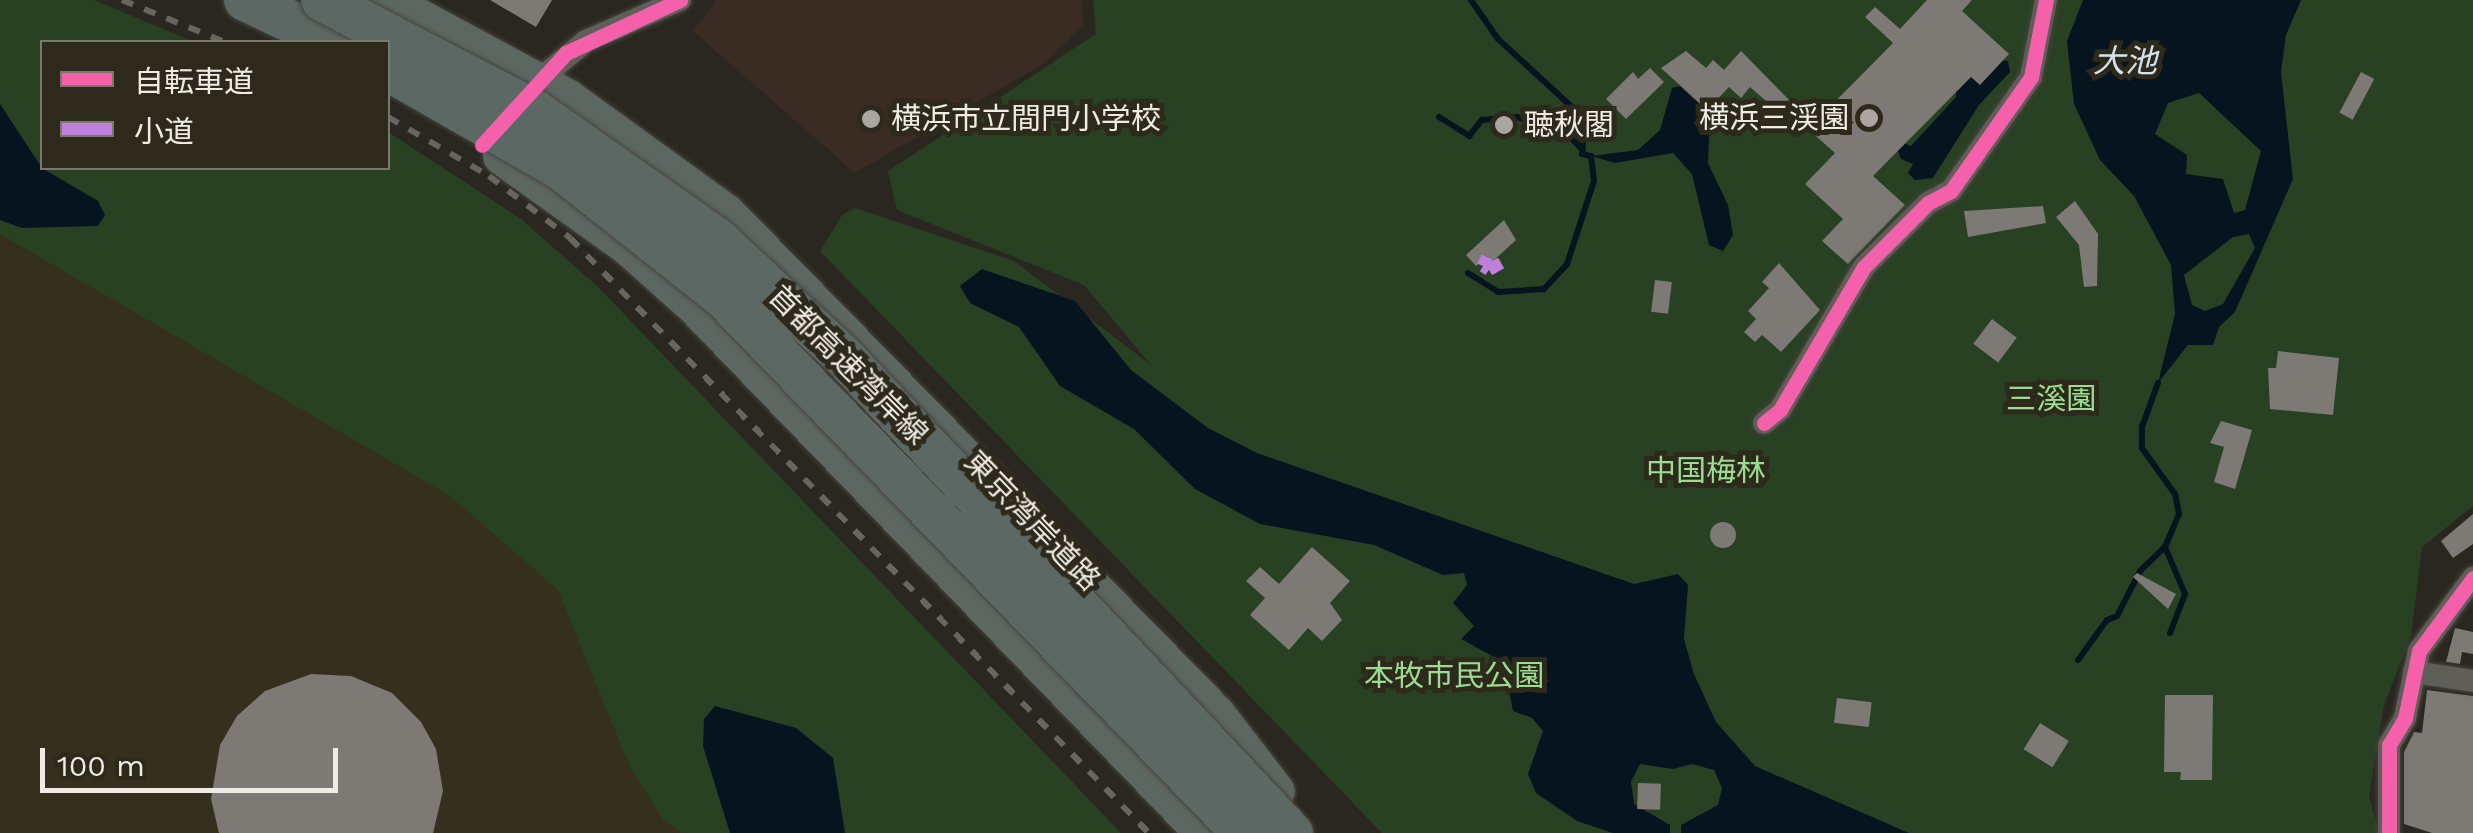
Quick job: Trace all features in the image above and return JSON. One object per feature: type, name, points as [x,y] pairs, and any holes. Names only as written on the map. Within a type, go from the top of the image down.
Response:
[{"type":"highway","points":[[222,0],[296,40]]},
{"type":"highway","points":[[244,0],[330,40]]},
{"type":"highway","points":[[254,0],[340,40]]},
{"type":"highway","name":"首都高速湾岸線","points":[[322,0],[535,111],[717,239],[844,356],[1295,833]]},
{"type":"highway","name":"東京湾岸道路","points":[[386,0],[536,79],[727,214],[1216,714],[1308,833]]},
{"type":"highway","name":"首都高速湾岸線","points":[[390,71],[561,169],[722,297],[1231,824]]},
{"type":"highway","points":[[390,92],[482,145],[589,217],[696,307],[1231,824],[1295,833]]},
{"type":"street","points":[[482,145],[536,79],[586,41],[680,0]]},
{"type":"street","points":[[1764,424],[1780,410],[1864,267],[1928,203],[1951,191],[2031,77],[2046,0]]},
{"type":"street","points":[[2388,833],[2389,745],[2405,718],[2418,651],[2473,578]]},
{"type":"street","points":[[2414,672],[2473,681]]},
{"type":"shaded area","points":[[0,0],[94,0],[189,40],[40,40],[40,170],[390,170],[390,133],[521,219],[598,287],[1121,833],[0,833]]},
{"type":"shaded area","name":"横浜市立間門小学校","points":[[717,0],[1082,0],[1084,24],[1043,64],[855,173],[693,31]]},
{"type":"green space","points":[[0,0],[94,0],[189,40],[40,40],[40,170],[390,170],[390,133],[521,219],[598,287],[1121,833],[681,833],[663,819],[630,767],[558,590],[449,495],[0,234]]},
{"type":"green space","name":"三溪園","points":[[1093,0],[2473,0],[2473,506],[2422,547],[2411,636],[2384,705],[2369,796],[2379,833],[1382,833],[820,251],[842,215],[855,208],[1014,261],[1151,365],[1084,285],[897,210],[888,171],[1096,34]]},
{"type":"water","name":"大池","points":[[2083,0],[2301,0],[2286,35],[2281,72],[2293,179],[2235,312],[2219,327],[2213,345],[2188,345],[2158,383],[2175,314],[2171,265],[2134,196],[2100,160],[2074,104],[2067,41]],"holes":[[[2199,93],[2261,151],[2245,210],[2234,213],[2223,179],[2186,174],[2187,155],[2155,134],[2168,103]],[[2249,234],[2255,248],[2223,304],[2205,311],[2192,305],[2184,275],[2233,237]]]},
{"type":"water","points":[[1995,59],[2008,61],[2010,72],[1979,105],[1933,178],[1915,180],[1908,173],[1913,164],[1901,159],[1893,139],[1911,146],[1956,97],[1956,88]]},
{"type":"water","points":[[1680,86],[1710,114],[1708,163],[1728,205],[1733,235],[1723,251],[1709,245],[1692,174],[1673,153],[1615,163],[1591,156],[1638,150],[1660,130],[1672,88]]},
{"type":"water","points":[[0,104],[40,170],[98,201],[105,215],[98,226],[22,228],[0,220]]},
{"type":"water","points":[[982,269],[1075,301],[1131,370],[1208,428],[1257,453],[1634,584],[1678,574],[1688,585],[1684,639],[1694,674],[1716,722],[1755,766],[1909,833],[1681,833],[1681,825],[1718,805],[1722,788],[1714,770],[1692,764],[1673,769],[1640,764],[1631,782],[1634,804],[1670,825],[1670,833],[1613,833],[1577,821],[1536,793],[1528,774],[1543,731],[1532,718],[1513,711],[1506,675],[1494,657],[1461,639],[1474,626],[1453,603],[1467,585],[1464,573],[1443,575],[1374,545],[1260,524],[1195,489],[1134,429],[1060,386],[1019,327],[970,303],[960,286]]},
{"type":"water","points":[[715,706],[796,728],[833,758],[845,833],[730,833],[703,746],[704,719]]},
{"type":"building","points":[[490,0],[552,0],[536,27]]},
{"type":"building","points":[[1927,0],[1972,0],[1962,11],[2009,54],[1980,85],[1971,77],[1873,176],[1905,205],[1848,264],[1822,241],[1843,219],[1805,184],[1835,153],[1808,129],[1893,43],[1865,17],[1875,7],[1900,29]]},
{"type":"building","points":[[1686,51],[1706,68],[1713,60],[1724,70],[1741,51],[1790,101],[1780,113],[1750,87],[1741,98],[1729,87],[1707,110],[1661,68]]},
{"type":"building","points":[[1650,68],[1664,82],[1626,119],[1606,99],[1633,72],[1638,79]]},
{"type":"building","points":[[2361,72],[2374,79],[2353,120],[2339,113]]},
{"type":"building","points":[[2075,201],[2098,234],[2097,286],[2084,287],[2079,245],[2056,217]]},
{"type":"building","points":[[2043,206],[2046,223],[1968,237],[1964,211]]},
{"type":"building","points":[[1504,220],[1516,240],[1492,262],[1487,257],[1476,266],[1466,255]]},
{"type":"building","points":[[1779,263],[1820,310],[1781,352],[1762,335],[1755,342],[1744,332],[1756,319],[1748,311],[1769,288],[1762,282]]},
{"type":"building","points":[[1655,280],[1672,282],[1668,314],[1651,312]]},
{"type":"building","points":[[1992,319],[2017,338],[1998,362],[1973,344]]},
{"type":"building","points":[[2278,351],[2339,358],[2333,415],[2270,409],[2268,368],[2276,368]]},
{"type":"building","points":[[2221,421],[2252,430],[2235,489],[2214,482],[2224,447],[2210,443]]},
{"type":"building","points":[[2473,514],[2473,544],[2453,558],[2441,541]]},
{"type":"building","points":[[1723,522],[1732,526],[1736,535],[1732,544],[1723,548],[1714,544],[1710,535],[1714,526]]},
{"type":"building","points":[[1312,547],[1350,581],[1330,603],[1342,620],[1322,641],[1308,628],[1289,650],[1250,615],[1265,598],[1246,581],[1260,567],[1279,584]]},
{"type":"building","points":[[2137,573],[2176,594],[2168,609],[2133,577]]},
{"type":"building","points":[[2455,628],[2473,632],[2473,654],[2462,652],[2460,664],[2446,662]]},
{"type":"building","points":[[311,674],[351,676],[392,693],[421,722],[436,749],[443,791],[433,833],[219,833],[211,799],[220,745],[237,716],[265,691]]},
{"type":"building","points":[[2427,690],[2473,696],[2473,833],[2432,833],[2404,824],[2404,752],[2414,732],[2422,733]]},
{"type":"building","points":[[2165,695],[2213,695],[2212,780],[2180,780],[2181,772],[2164,772]]},
{"type":"building","points":[[1837,698],[1872,702],[1869,727],[1834,723]]},
{"type":"building","points":[[2040,723],[2069,741],[2052,767],[2024,749]]},
{"type":"building","points":[[1638,783],[1661,784],[1660,810],[1637,809]]},
{"type":"waterway","points":[[1468,273],[1498,292],[1544,289],[1567,264],[1594,181],[1591,156],[1582,154],[1585,119],[1498,39],[1471,0]]},
{"type":"waterway","points":[[1439,117],[1469,136],[1482,120],[1517,117],[1566,133],[1582,149]]},
{"type":"waterway","points":[[2078,660],[2107,620],[2117,616],[2140,571],[2165,547],[2179,514],[2175,494],[2142,448],[2142,427],[2158,383]]},
{"type":"waterway","points":[[2165,547],[2185,594],[2170,633]]},
{"type":"railway","points":[[122,0],[220,40]]},
{"type":"railway","points":[[390,118],[489,176],[570,238],[1149,833]]},
{"type":"marked path","points":[[1487,257],[1483,266],[1489,270],[1501,263]]},
{"type":"cycle path","points":[[482,145],[566,53],[680,0]]},
{"type":"cycle path","points":[[1764,423],[1780,410],[1864,267],[1928,203],[1951,191],[2031,77],[2046,0]]},
{"type":"cycle path","points":[[2389,833],[2389,745],[2405,718],[2419,651],[2473,578]]},
{"type":"place","name":"横浜三渓園","points":[[1869,118]]},
{"type":"place","name":"横浜市立間門小学校","points":[[871,119]]},
{"type":"place","name":"聴秋閣","points":[[1504,125]]},
{"type":"park label","name":"中国梅林","points":[[1706,471]]},
{"type":"park label","name":"本牧市民公園","points":[[1454,676]]}]
